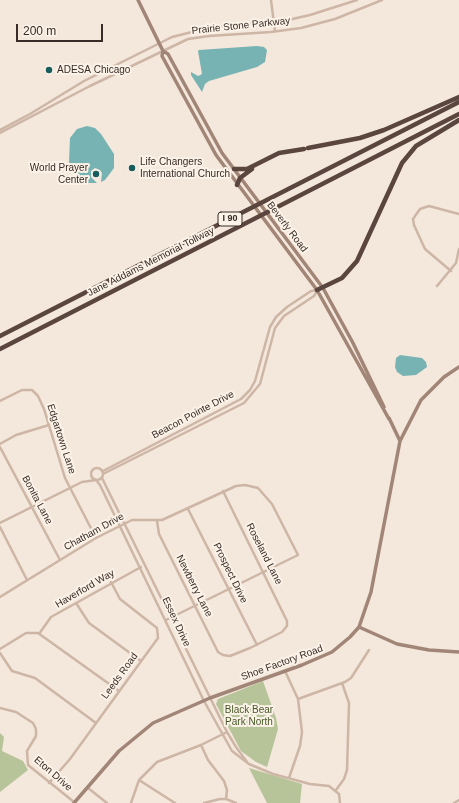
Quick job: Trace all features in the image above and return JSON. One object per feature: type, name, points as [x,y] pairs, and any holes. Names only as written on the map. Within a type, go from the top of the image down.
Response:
[{"type":"highway","points":[[234,169],[247,170],[279,153],[360,138],[384,130],[459,97]]},
{"type":"highway","name":"Jane Addams Memorial Tollway","points":[[0,336],[459,102]]},
{"type":"highway","name":"Jane Addams Memorial Tollway","points":[[0,349],[459,114]]},
{"type":"highway","points":[[317,290],[342,278],[357,261],[402,163],[416,146],[459,120]]},
{"type":"highway","points":[[237,185],[240,178],[264,160]]},
{"type":"street","name":"Beverly Road","points":[[138,0],[163,51],[168,54],[222,154],[323,288],[353,343],[400,441]]},
{"type":"street","points":[[271,0],[275,31]]},
{"type":"street","name":"Prairie Stone Parkway","points":[[0,130],[92,77],[159,43],[191,31],[274,22],[310,15],[356,0]]},
{"type":"street","name":"Prairie Stone Parkway","points":[[0,133],[90,86],[163,51],[195,38],[301,28],[335,19],[382,0]]},
{"type":"street","name":"Beverly Road","points":[[163,51],[162,56],[216,155],[317,290],[389,419]]},
{"type":"street","points":[[451,271],[426,249],[414,225],[413,219],[420,209],[429,206],[459,214]]},
{"type":"street","points":[[437,286],[451,271],[456,262],[459,249]]},
{"type":"street","name":"Beacon Pointe Drive","points":[[103,472],[241,399],[255,381],[270,327],[276,317],[287,307],[312,291],[317,290]]},
{"type":"street","name":"Beacon Pointe Drive","points":[[103,472],[234,410],[244,403],[260,384],[275,328],[284,316],[314,296],[317,290]]},
{"type":"street","name":"Shoe Factory Road","points":[[74,803],[119,751],[153,723],[210,698],[332,652],[350,637],[359,627],[372,592],[400,441],[421,400],[444,377],[459,367]]},
{"type":"street","name":"Edgartown Lane","points":[[0,401],[22,390],[32,390],[38,396],[44,409],[65,478],[96,538]]},
{"type":"street","points":[[247,393],[250,396]]},
{"type":"street","points":[[0,444],[16,435],[49,425]]},
{"type":"street","name":"Bonita Lane","points":[[0,447],[60,560]]},
{"type":"street","points":[[0,523],[82,482],[91,475],[95,468],[99,468],[103,472],[102,478],[82,482]]},
{"type":"street","points":[[91,475],[96,480]]},
{"type":"street","name":"Essex Drive","points":[[102,478],[227,732],[249,764]]},
{"type":"street","name":"Essex Drive","points":[[96,480],[100,484],[121,526],[221,735],[232,751],[249,764],[273,774],[310,784],[329,786],[336,790]]},
{"type":"street","name":"Chatham Drive","points":[[0,597],[96,538],[134,519],[167,519],[236,486],[245,485],[258,488],[266,496],[276,510],[298,555],[264,572]]},
{"type":"street","name":"Roseland Lane","points":[[223,492],[285,614],[287,626],[280,633],[256,645]]},
{"type":"street","name":"Prospect Drive","points":[[188,509],[256,645]]},
{"type":"street","name":"Newberry Lane","points":[[157,520],[159,534],[216,650],[223,655],[230,656],[256,645]]},
{"type":"street","points":[[0,527],[27,580]]},
{"type":"street","name":"Haverford Way","points":[[39,634],[51,617],[111,582],[144,565]]},
{"type":"street","points":[[166,620],[264,572]]},
{"type":"street","name":"Leeds Road","points":[[49,783],[70,759],[158,638],[157,628],[120,599],[111,582]]},
{"type":"street","points":[[76,603],[89,623],[141,660]]},
{"type":"street","points":[[359,627],[397,644],[429,650],[459,652]]},
{"type":"street","points":[[0,649],[26,633],[31,632],[39,634],[119,691]]},
{"type":"street","points":[[298,699],[342,683],[351,678],[369,650]]},
{"type":"street","points":[[0,653],[12,670],[35,678],[96,723]]},
{"type":"street","points":[[285,671],[298,699],[302,732],[300,746],[289,778]]},
{"type":"street","points":[[340,803],[339,794],[336,790],[344,779],[347,770],[349,702],[342,683]]},
{"type":"street","name":"Eton Drive","points":[[0,708],[16,712],[33,723],[36,729],[36,736],[27,751],[28,765],[74,803]]},
{"type":"street","points":[[131,803],[140,780],[157,762],[201,745],[227,732]]},
{"type":"street","points":[[201,745],[208,760],[220,774],[226,786],[226,799]]},
{"type":"street","points":[[140,780],[175,803]]},
{"type":"street","points":[[88,788],[107,803]]},
{"type":"street","points":[[204,803],[226,799],[236,803]]},
{"type":"street","points":[[454,803],[459,800]]},
{"type":"green space","name":"Black Bear Park North","points":[[263,681],[276,718],[278,729],[267,767],[256,762],[241,751],[216,704],[218,699]]},
{"type":"green space","points":[[0,733],[4,737],[2,751],[23,761],[28,770],[0,792]]},
{"type":"green space","points":[[249,768],[302,784],[300,803],[267,803]]},
{"type":"water","points":[[257,46],[264,47],[267,50],[265,62],[257,67],[209,81],[205,84],[202,92],[191,75],[191,72],[198,76],[202,74],[199,50]]},
{"type":"water","points":[[87,126],[95,128],[101,134],[114,154],[114,168],[105,180],[101,182],[102,173],[100,170],[95,168],[91,171],[91,177],[97,183],[87,183],[80,179],[73,171],[69,162],[70,138],[77,129]]},
{"type":"water","points":[[400,355],[422,358],[426,362],[427,367],[416,375],[403,376],[397,372],[395,367],[396,358]]},
{"type":"place","name":"ADESA Chicago","points":[[49,70]]},
{"type":"place","name":"Life Changers International Church","points":[[132,168]]},
{"type":"place","name":"World Prayer Center","points":[[96,174]]}]
